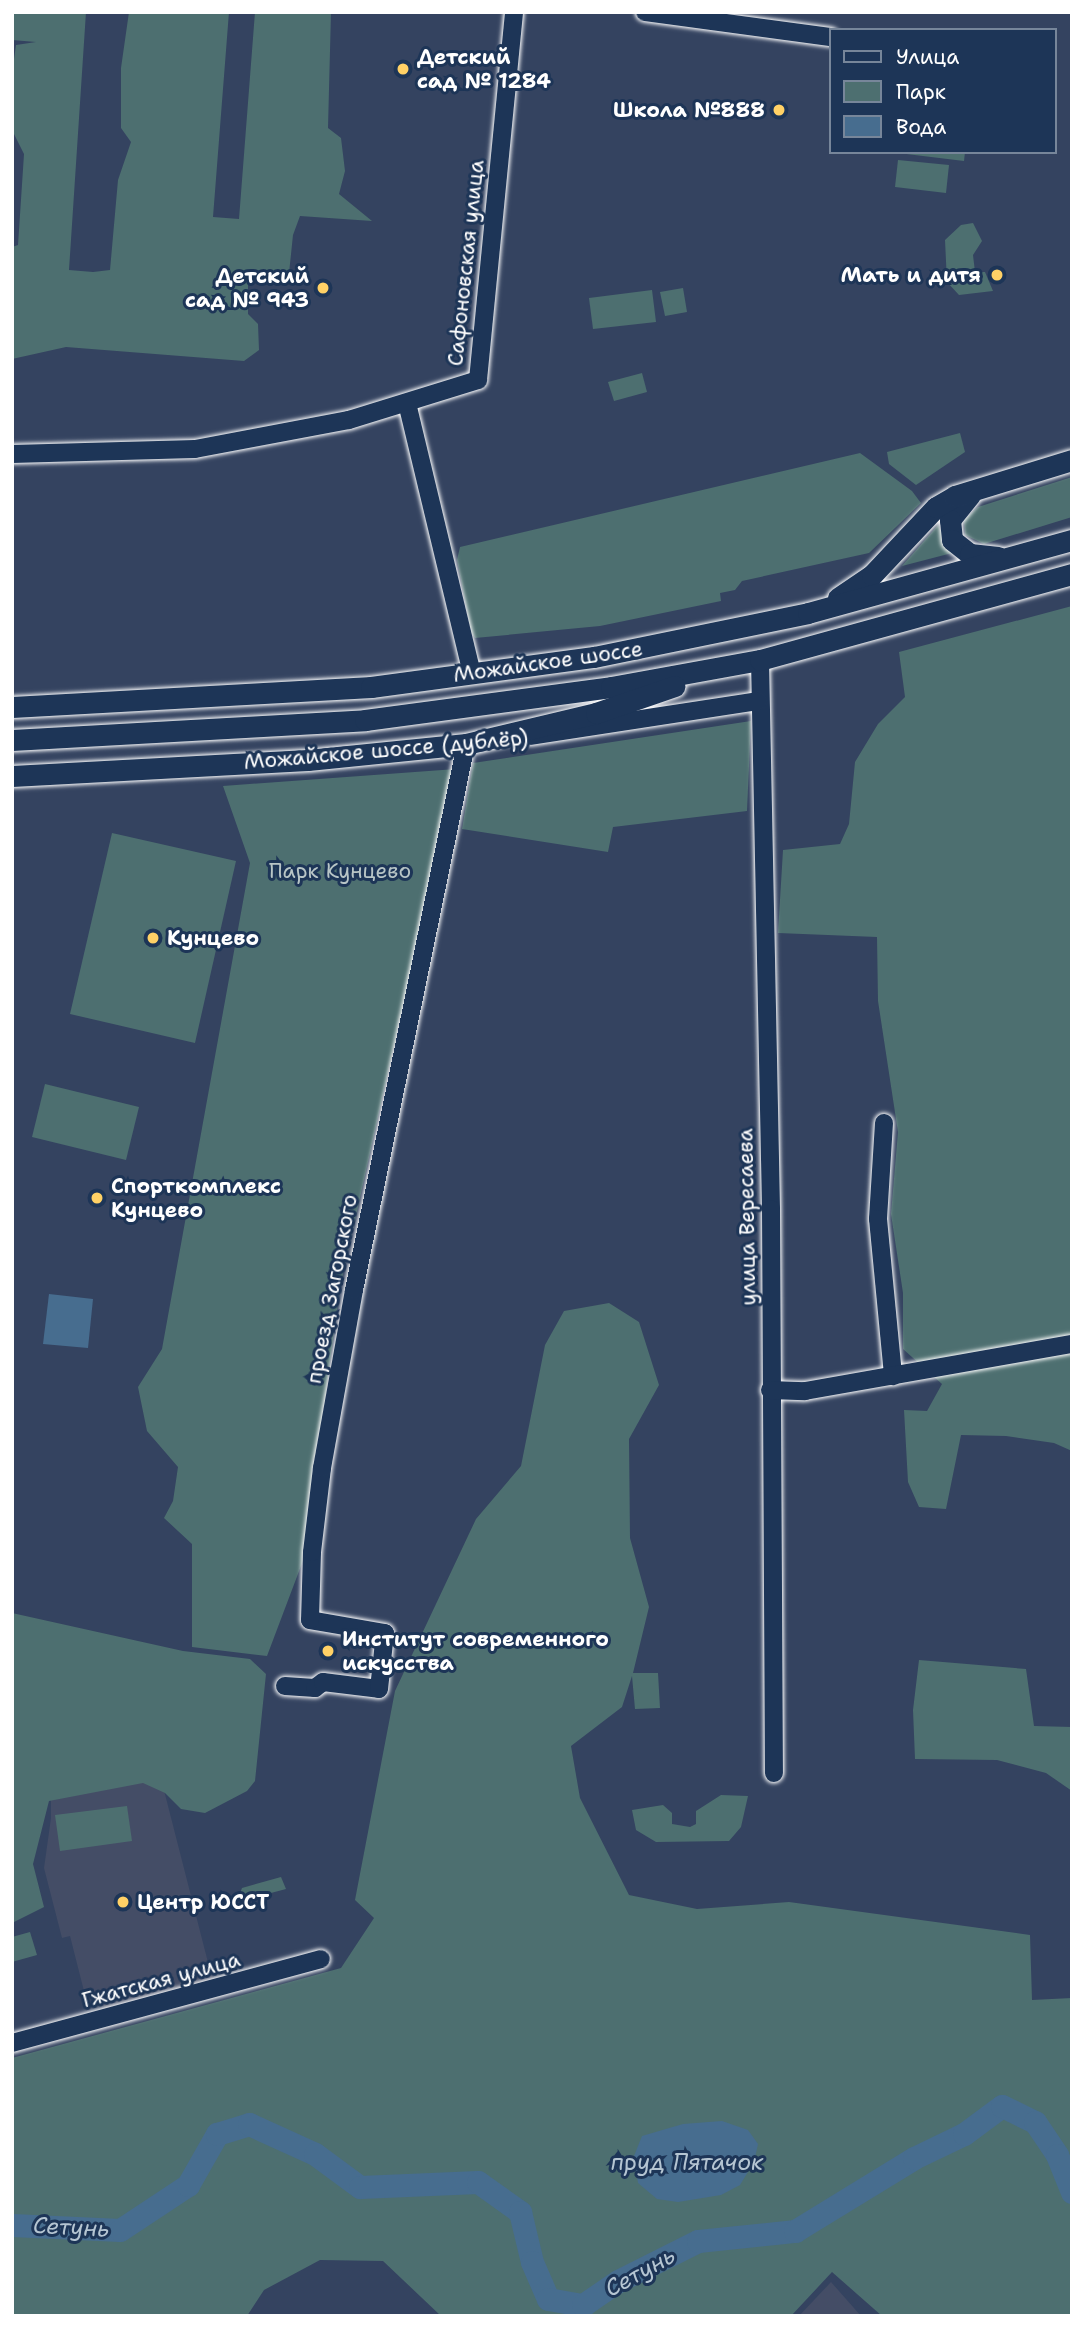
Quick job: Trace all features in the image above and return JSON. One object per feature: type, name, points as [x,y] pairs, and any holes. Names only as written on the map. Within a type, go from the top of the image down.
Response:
[{"type":"main road","points":[[808,613],[872,575],[936,507],[976,489],[1072,460]]},
{"type":"main road","points":[[976,489],[952,516],[952,540],[970,554],[1014,557]]},
{"type":"main road","name":"Можайское шоссе","points":[[12,707],[274,694],[472,673],[607,655],[808,613],[1072,540]]},
{"type":"main road","name":"Можайское шоссе","points":[[12,740],[365,720],[611,688],[760,660],[1072,574]]},
{"type":"main road","points":[[496,739],[596,713],[733,665]]},
{"type":"main road","name":"Можайское шоссе (дублёр)","points":[[12,776],[308,760],[496,739]]},
{"type":"street","name":"Сафоновская улица","points":[[12,454],[195,449],[278,435],[407,403],[478,380],[514,12]]},
{"type":"street","points":[[645,12],[828,37]]},
{"type":"street","points":[[407,403],[472,673]]},
{"type":"street","name":"улица Вересаева","points":[[760,660],[758,701],[771,1209],[774,1773]]},
{"type":"street","name":"Можайское шоссе (дублёр)","points":[[496,739],[584,731],[758,701]]},
{"type":"street","name":"проезд Загорского","points":[[285,1686],[315,1688],[323,1682],[379,1689],[385,1633],[310,1620],[312,1552],[322,1468],[354,1290],[466,744]]},
{"type":"street","points":[[884,1122],[878,1219],[893,1376]]},
{"type":"street","points":[[770,1390],[805,1391],[1072,1344]]},
{"type":"street","name":"Гжатская улица","points":[[12,2043],[321,1959]]},
{"type":"shaded area","name":"Центр ЮССТ","points":[[51,1741],[155,1755],[213,1982],[105,2012],[101,1995],[86,1999],[70,1936],[62,1938],[44,1868],[51,1818]]},
{"type":"shaded area","points":[[831,2282],[861,2316],[799,2316]]},
{"type":"green space","points":[[12,12],[86,12],[69,270],[93,272],[110,270],[118,180],[131,142],[121,128],[121,68],[129,12],[229,12],[213,217],[239,219],[255,12],[331,12],[328,128],[341,138],[345,171],[339,194],[372,221],[300,216],[293,235],[288,283],[261,280],[248,284],[248,314],[258,324],[259,350],[244,361],[66,347],[12,359],[12,247],[18,245],[24,154],[12,130],[12,73],[16,45],[36,42],[12,40]]},
{"type":"green space","points":[[906,154],[965,154],[964,161]]},
{"type":"green space","points":[[898,160],[949,165],[946,193],[895,187]]},
{"type":"green space","points":[[973,223],[982,241],[973,255],[975,272],[985,272],[993,291],[959,295],[947,282],[945,240],[961,225]]},
{"type":"green space","points":[[683,288],[687,312],[665,316],[660,292]]},
{"type":"green space","points":[[652,290],[656,322],[593,329],[589,298]]},
{"type":"green space","points":[[642,373],[647,392],[614,401],[608,382]]},
{"type":"green space","points":[[960,433],[965,452],[916,485],[889,464],[887,452]]},
{"type":"green space","points":[[860,453],[912,491],[921,503],[869,553],[742,581],[735,590],[720,593],[721,601],[600,626],[475,638],[471,632],[457,560],[460,547]]},
{"type":"green space","points":[[1072,477],[1072,517],[984,544],[965,535],[964,520],[978,507]]},
{"type":"green space","points":[[938,525],[952,553],[902,566]]},
{"type":"green space","points":[[1072,606],[1072,1451],[1054,1443],[1006,1436],[961,1435],[946,1509],[919,1507],[908,1482],[904,1410],[927,1411],[942,1384],[903,1349],[903,1293],[891,1214],[898,1132],[878,1001],[877,937],[778,933],[783,850],[840,844],[849,824],[855,762],[878,724],[905,697],[899,652]]},
{"type":"green space","points":[[751,721],[747,811],[613,827],[608,852],[462,829],[473,763]]},
{"type":"green space","name":"Парк Кунцево","points":[[456,769],[340,1287],[304,1558],[267,1656],[192,1647],[192,1544],[164,1518],[173,1501],[178,1467],[147,1431],[138,1387],[162,1349],[250,863],[223,786]]},
{"type":"green space","name":"Кунцево","points":[[112,833],[236,861],[195,1043],[70,1014]]},
{"type":"green space","points":[[45,1084],[139,1107],[126,1160],[32,1137]]},
{"type":"green space","points":[[609,1303],[639,1322],[659,1385],[629,1439],[630,1538],[649,1607],[633,1673],[658,1673],[660,1708],[635,1709],[632,1676],[622,1707],[571,1746],[580,1798],[629,1895],[697,1909],[789,1902],[1030,1935],[1032,2000],[1072,1998],[1072,2316],[882,2316],[832,2272],[791,2316],[441,2316],[383,2261],[320,2260],[264,2290],[247,2316],[12,2316],[12,2058],[341,1968],[374,1918],[355,1900],[395,1691],[476,1519],[521,1466],[545,1345],[564,1311]]},
{"type":"green space","points":[[12,1613],[183,1651],[250,1659],[266,1674],[255,1781],[247,1791],[205,1813],[181,1809],[165,1793],[143,1783],[49,1801],[33,1864],[44,1907],[12,1923]]},
{"type":"green space","points":[[919,1660],[1026,1669],[1034,1726],[1072,1727],[1072,1791],[1046,1773],[997,1760],[915,1759],[913,1710]]},
{"type":"green space","points":[[721,1795],[748,1796],[741,1827],[729,1841],[656,1842],[636,1830],[632,1810],[663,1805],[672,1813],[672,1824],[690,1827],[696,1824],[696,1811]]},
{"type":"green space","points":[[127,1806],[132,1841],[60,1851],[55,1815]]},
{"type":"green space","points":[[281,1877],[286,1889],[244,1900],[239,1896],[242,1888]]},
{"type":"green space","points":[[30,1932],[37,1955],[12,1962],[12,1937]]},
{"type":"water","points":[[49,1294],[93,1299],[88,1348],[43,1344]]},
{"type":"water","name":"пруд Пятачок","points":[[722,2121],[748,2130],[758,2144],[754,2162],[740,2185],[721,2195],[678,2202],[657,2199],[638,2183],[634,2156],[642,2136],[683,2124]]},
{"type":"waterway","name":"Сетунь","points":[[12,2225],[120,2230],[188,2185],[217,2134],[249,2124],[315,2154],[360,2187],[478,2182],[520,2212],[532,2262],[548,2299],[583,2305],[618,2281],[698,2241],[795,2231],[914,2158],[964,2134],[1002,2106],[1035,2122],[1057,2155],[1072,2192]]},
{"type":"place","name":"Детский сад № 1284","points":[[403,69]]},
{"type":"place","name":"Школа №888","points":[[779,110]]},
{"type":"place","name":"Мать и дитя","points":[[997,275]]},
{"type":"place","name":"Детский сад № 943","points":[[323,288]]},
{"type":"place","name":"Кунцево","points":[[153,938]]},
{"type":"place","name":"Спорткомплекс Кунцево","points":[[97,1198]]},
{"type":"place","name":"Институт современного искусства","points":[[328,1651]]},
{"type":"place","name":"Центр ЮССТ","points":[[123,1902]]}]
